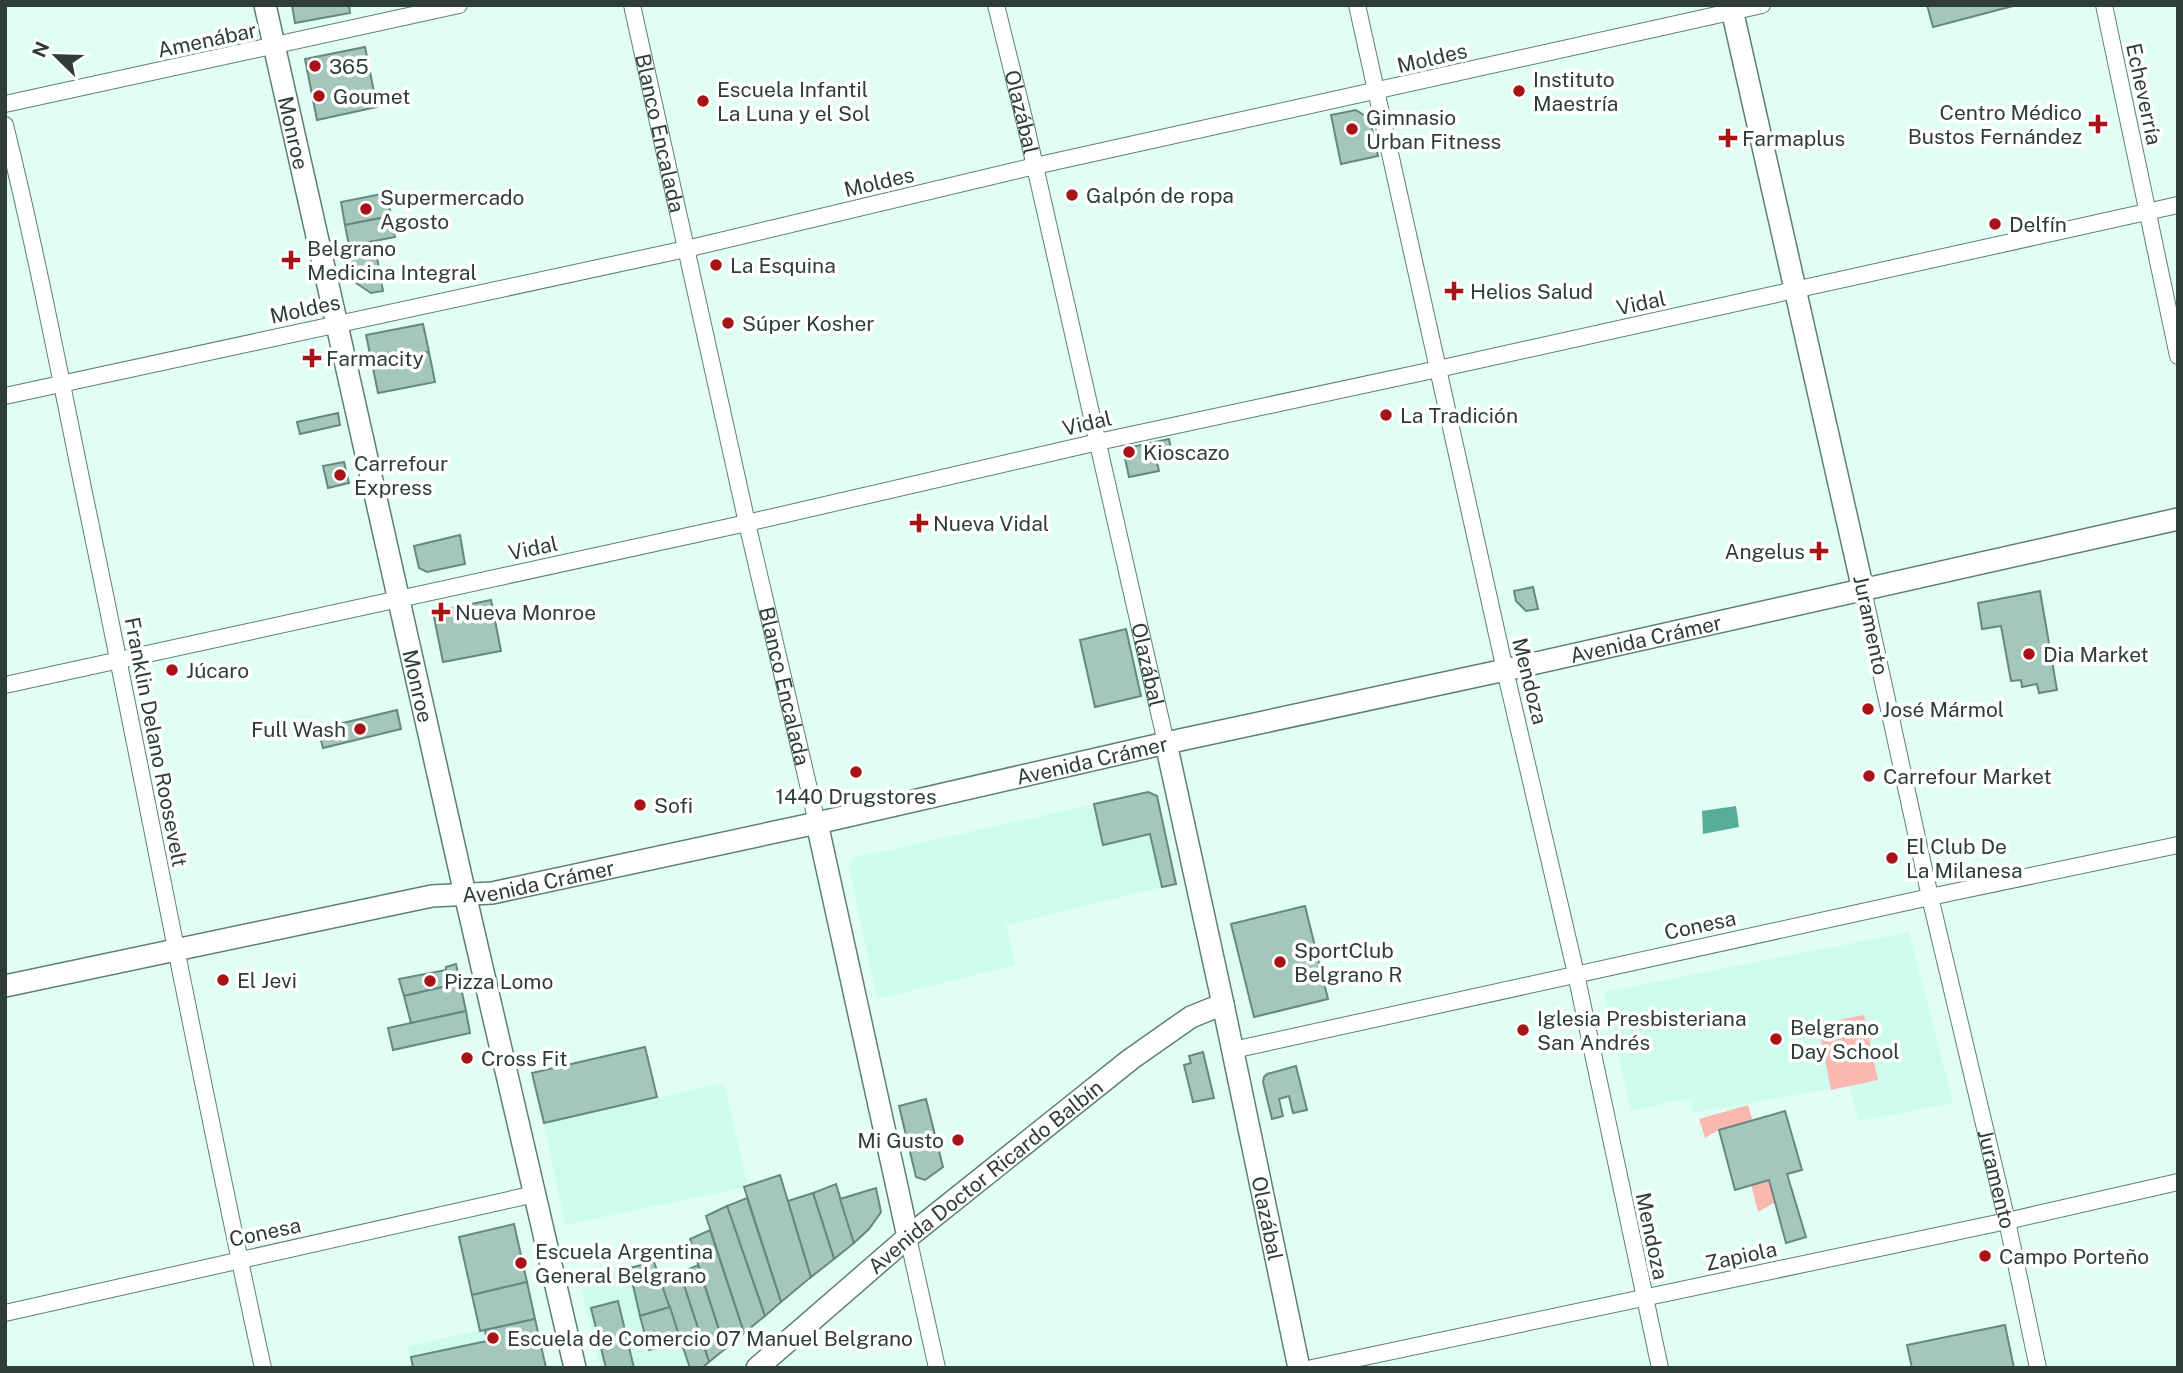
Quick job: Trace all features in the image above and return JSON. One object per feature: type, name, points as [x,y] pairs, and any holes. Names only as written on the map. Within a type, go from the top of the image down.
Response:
[{"type":"main road","name":"Monroe","points":[[265,5],[465,894],[575,1368]]},
{"type":"main road","name":"Juramento","points":[[1732,9],[1863,590]]},
{"type":"main road","name":"Avenida Crámer","points":[[5,986],[432,896],[492,893],[2178,519]]},
{"type":"main road","name":"Olazábal","points":[[1166,743],[1299,1368]]},
{"type":"main road","name":"Blanco Encalada","points":[[817,823],[908,1237]]},
{"type":"main road","name":"Avenida Doctor Ricardo Balbín","points":[[757,1368],[908,1237],[1164,1034],[1191,1017],[1223,1004]]},
{"type":"street","name":"Amenábar","points":[[5,104],[459,5]]},
{"type":"street","name":"Blanco Encalada","points":[[632,5],[817,823]]},
{"type":"street","name":"Olazábal","points":[[996,5],[1166,743]]},
{"type":"street","name":"Mendoza","points":[[1357,5],[1505,670],[1576,974],[1660,1368]]},
{"type":"street","name":"Moldes","points":[[5,396],[686,249],[1035,166],[1377,92],[1732,9],[1762,5]]},
{"type":"street","name":"Echeverría","points":[[2104,5],[2178,356]]},
{"type":"street","name":"Franklin Delano Roosevelt","points":[[5,125],[62,383],[175,950],[263,1368]]},
{"type":"street","name":"Vidal","points":[[5,685],[2178,205]]},
{"type":"street","name":"Juramento","points":[[1863,590],[2038,1368]]},
{"type":"street","name":"Conesa","points":[[1233,1050],[2178,845]]},
{"type":"street","name":"Zapiola","points":[[1312,1368],[2007,1221],[2178,1182]]},
{"type":"street","name":"Conesa","points":[[5,1313],[535,1194]]},
{"type":"street","name":"Blanco Encalada","points":[[908,1237],[937,1368]]},
{"type":"shaded area","points":[[1148,792],[1157,796],[1176,884],[1006,925],[1015,965],[877,999],[849,867],[853,858]]},
{"type":"shaded area","points":[[1736,806],[1739,827],[1703,834],[1702,811]]},
{"type":"shaded area","name":"Belgrano Day School","points":[[1909,932],[1953,1103],[1859,1121],[1849,1086],[1692,1113],[1691,1098],[1631,1111],[1604,992]]},
{"type":"shaded area","points":[[1864,1015],[1878,1080],[1831,1090],[1818,1024]]},
{"type":"shaded area","points":[[724,1083],[748,1187],[565,1225],[544,1123]]},
{"type":"shaded area","points":[[1748,1105],[1776,1202],[1758,1212],[1736,1125],[1705,1138],[1699,1119]]},
{"type":"shaded area","points":[[654,1262],[690,1368],[601,1368],[579,1279]]},
{"type":"shaded area","name":"Escuela de Comercio 07 Manuel Belgrano","points":[[535,1319],[546,1368],[413,1368],[408,1346]]},
{"type":"building","points":[[292,5],[349,5],[350,13],[295,23]]},
{"type":"building","points":[[1927,5],[2017,5],[1933,27]]},
{"type":"building","points":[[365,47],[377,107],[317,120],[305,59]]},
{"type":"building","points":[[1356,110],[1370,119],[1378,156],[1341,164],[1331,115]]},
{"type":"building","name":"Supermercado Agosto","points":[[387,193],[391,216],[345,225],[341,202]]},
{"type":"building","points":[[391,216],[395,237],[349,246],[345,225]]},
{"type":"building","points":[[374,241],[383,291],[371,293],[356,283],[349,246]]},
{"type":"building","points":[[423,324],[429,352],[372,363],[366,335]]},
{"type":"building","points":[[429,352],[435,382],[378,393],[372,363]]},
{"type":"building","points":[[338,413],[340,425],[300,434],[297,422]]},
{"type":"building","points":[[1169,439],[1172,455],[1156,458],[1159,471],[1129,477],[1123,449]]},
{"type":"building","points":[[344,462],[349,483],[328,488],[323,466]]},
{"type":"building","points":[[460,535],[465,564],[427,572],[419,568],[414,546]]},
{"type":"building","points":[[1533,587],[1538,609],[1526,611],[1516,601],[1514,591]]},
{"type":"building","name":"Dia Market","points":[[2040,591],[2057,690],[2039,693],[2037,684],[2022,687],[2021,680],[2011,681],[2001,626],[1982,629],[1978,603]]},
{"type":"building","points":[[491,600],[501,651],[443,662],[433,612]]},
{"type":"building","points":[[1126,629],[1141,696],[1095,707],[1080,640]]},
{"type":"building","name":"Full Wash","points":[[397,710],[401,729],[323,748],[318,729]]},
{"type":"building","points":[[1148,792],[1157,796],[1176,884],[1162,887],[1150,834],[1103,845],[1094,804]]},
{"type":"building","name":"SportClub Belgrano R","points":[[1305,906],[1328,999],[1254,1017],[1231,924]]},
{"type":"building","name":"Pizza Lomo","points":[[456,964],[460,983],[404,996],[399,979],[446,970],[446,967]]},
{"type":"building","points":[[460,983],[466,1011],[411,1023],[404,996]]},
{"type":"building","points":[[466,1011],[470,1033],[393,1050],[388,1028]]},
{"type":"building","points":[[645,1047],[657,1097],[544,1123],[532,1073]]},
{"type":"building","points":[[1203,1052],[1214,1098],[1193,1102],[1184,1065],[1191,1063],[1189,1056]]},
{"type":"building","points":[[1296,1066],[1307,1110],[1293,1113],[1289,1096],[1279,1099],[1283,1116],[1272,1119],[1264,1077]]},
{"type":"building","points":[[926,1099],[943,1167],[925,1180],[916,1177],[899,1106]]},
{"type":"building","points":[[1785,1111],[1802,1170],[1787,1174],[1806,1237],[1786,1243],[1769,1180],[1735,1190],[1719,1130]]},
{"type":"building","points":[[780,1175],[811,1277],[781,1302],[744,1187]]},
{"type":"building","points":[[836,1184],[854,1243],[834,1259],[813,1193]]},
{"type":"building","points":[[876,1188],[881,1212],[869,1229],[854,1243],[840,1199]]},
{"type":"building","points":[[813,1193],[834,1259],[811,1277],[788,1201]]},
{"type":"building","points":[[747,1198],[781,1302],[765,1316],[727,1206]]},
{"type":"building","points":[[727,1206],[765,1316],[744,1333],[706,1216]]},
{"type":"building","name":"Escuela Argentina General Belgrano","points":[[514,1224],[527,1282],[472,1295],[459,1237]]},
{"type":"building","points":[[710,1230],[744,1333],[725,1349],[690,1239]]},
{"type":"building","points":[[654,1262],[670,1307],[640,1316],[629,1268]]},
{"type":"building","points":[[698,1265],[725,1349],[709,1362],[680,1273]]},
{"type":"building","points":[[680,1273],[709,1362],[702,1368],[690,1368],[661,1282]]},
{"type":"building","points":[[527,1282],[535,1319],[480,1331],[472,1295]]},
{"type":"building","points":[[618,1301],[634,1368],[606,1368],[591,1308]]},
{"type":"building","points":[[670,1307],[681,1342],[649,1350],[640,1316]]},
{"type":"building","name":"Escuela de Comercio 07 Manuel Belgrano","points":[[535,1319],[546,1368],[413,1368],[411,1357],[487,1341],[485,1330]]},
{"type":"building","points":[[2005,1325],[2014,1368],[1912,1368],[1907,1345]]},
{"type":"place","name":"365","points":[[315,66]]},
{"type":"place","name":"Instituto Maestría","points":[[1519,91]]},
{"type":"place","name":"Goumet","points":[[319,96]]},
{"type":"place","name":"Escuela Infantil La Luna y el Sol","points":[[703,101]]},
{"type":"place","name":"Centro Médico Bustos Fernández","points":[[2098,124]]},
{"type":"place","name":"Gimnasio Urban Fitness","points":[[1352,129]]},
{"type":"place","name":"Farmaplus","points":[[1728,138]]},
{"type":"place","name":"Galpón de ropa","points":[[1072,195]]},
{"type":"place","name":"Supermercado Agosto","points":[[366,209]]},
{"type":"place","name":"Delfín","points":[[1995,224]]},
{"type":"place","name":"Belgrano Medicina Integral","points":[[291,260]]},
{"type":"place","name":"La Esquina","points":[[716,265]]},
{"type":"place","name":"Helios Salud","points":[[1454,291]]},
{"type":"place","name":"Súper Kosher","points":[[728,323]]},
{"type":"place","name":"Farmacity","points":[[312,358]]},
{"type":"place","name":"La Tradición","points":[[1386,415]]},
{"type":"place","name":"Kioscazo","points":[[1129,452]]},
{"type":"place","name":"Carrefour Express","points":[[340,475]]},
{"type":"place","name":"Nueva Vidal","points":[[919,523]]},
{"type":"place","name":"Angelus","points":[[1819,551]]},
{"type":"place","name":"Nueva Monroe","points":[[441,612]]},
{"type":"place","name":"Dia Market","points":[[2029,654]]},
{"type":"place","name":"Júcaro","points":[[172,670]]},
{"type":"place","name":"José Mármol","points":[[1868,709]]},
{"type":"place","name":"Full Wash","points":[[360,729]]},
{"type":"place","name":"1440 Drugstores","points":[[856,772]]},
{"type":"place","name":"Carrefour Market","points":[[1869,776]]},
{"type":"place","name":"Sofi","points":[[640,805]]},
{"type":"place","name":"El Club De La Milanesa","points":[[1892,858]]},
{"type":"place","name":"SportClub Belgrano R","points":[[1280,962]]},
{"type":"place","name":"El Jevi","points":[[223,980]]},
{"type":"place","name":"Pizza Lomo","points":[[430,981]]},
{"type":"place","name":"Iglesia Presbisteriana San Andrés","points":[[1523,1030]]},
{"type":"place","name":"Belgrano Day School","points":[[1776,1039]]},
{"type":"place","name":"Cross Fit","points":[[467,1058]]},
{"type":"place","name":"Mi Gusto","points":[[958,1140]]},
{"type":"place","name":"Campo Porteño","points":[[1985,1256]]},
{"type":"place","name":"Escuela Argentina General Belgrano","points":[[521,1263]]},
{"type":"place","name":"Escuela de Comercio 07 Manuel Belgrano","points":[[493,1338]]}]
